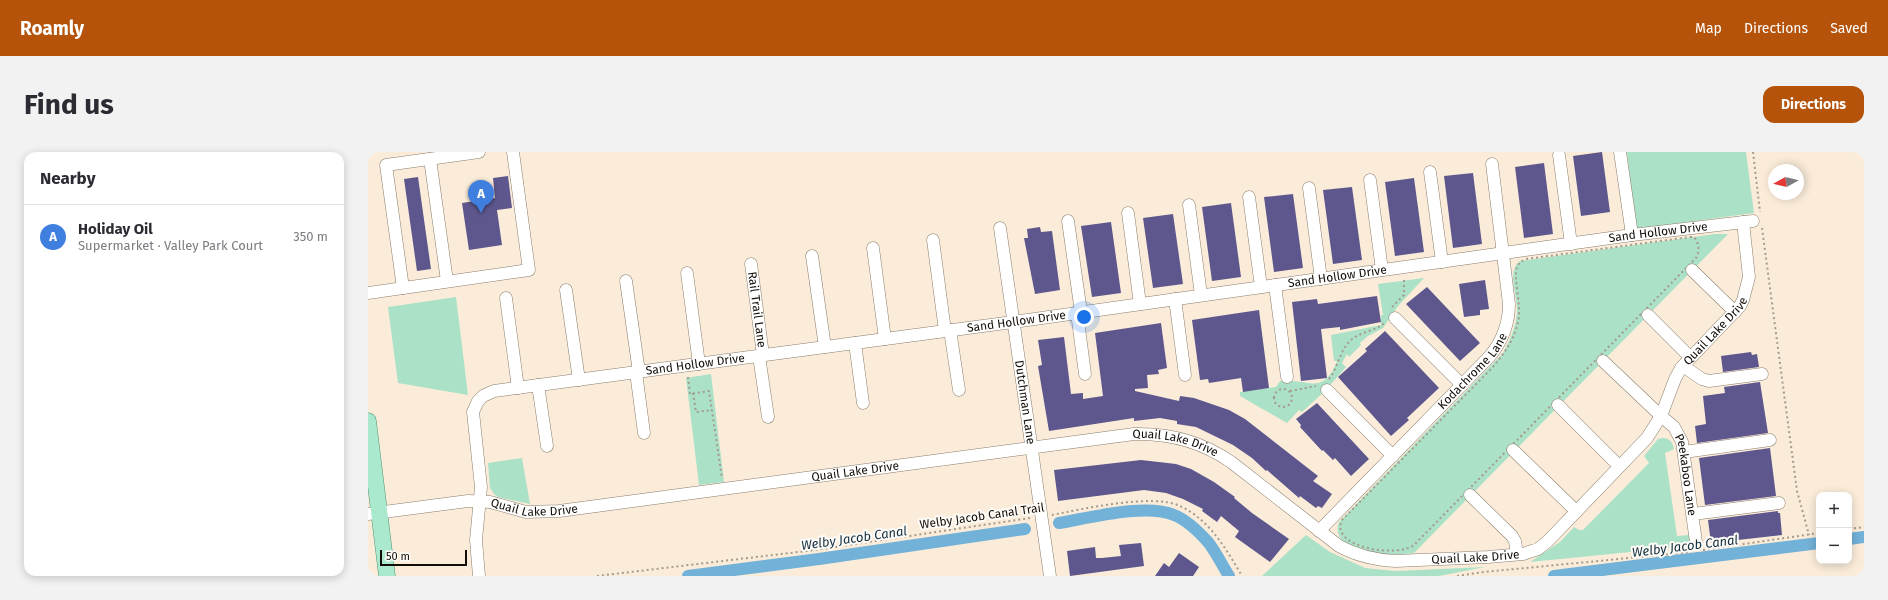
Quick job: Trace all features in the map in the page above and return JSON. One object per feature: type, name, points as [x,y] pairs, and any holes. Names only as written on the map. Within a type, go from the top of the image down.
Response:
[{"type":"main road","points":[[368,421],[374,514],[387,576]]},
{"type":"street","points":[[403,288],[386,165],[479,152]]},
{"type":"street","points":[[368,293],[529,270],[513,152]]},
{"type":"street","points":[[1620,152],[1632,235]]},
{"type":"street","points":[[1559,154],[1571,244]]},
{"type":"street","points":[[430,159],[447,282]]},
{"type":"street","name":"Kodachrome Lane","points":[[1319,531],[1490,356],[1505,332],[1509,314],[1509,304],[1492,164]]},
{"type":"street","points":[[1430,172],[1442,262]]},
{"type":"street","points":[[1370,180],[1382,270]]},
{"type":"street","points":[[1309,188],[1321,279]]},
{"type":"street","points":[[1249,197],[1261,287]]},
{"type":"street","points":[[1189,205],[1201,296]]},
{"type":"street","points":[[1128,213],[1140,304]]},
{"type":"street","name":"Sand Hollow Drive","points":[[479,576],[476,540],[481,501],[480,473],[473,419],[475,406],[483,396],[488,393],[538,385],[1079,313],[1754,219]]},
{"type":"street","name":"Quail Lake Drive","points":[[374,514],[458,502],[481,501],[526,512],[548,512],[1134,434],[1162,435],[1189,440],[1221,456],[1319,531],[1348,551],[1364,557],[1383,560],[1464,558],[1531,552],[1538,548],[1576,511],[1646,438],[1660,416],[1675,379],[1686,362],[1734,312],[1743,300],[1749,277],[1754,219]]},
{"type":"street","points":[[1068,221],[1085,374]]},
{"type":"street","name":"Dutchman Lane","points":[[1000,228],[1050,576]]},
{"type":"street","points":[[933,240],[959,390]]},
{"type":"street","points":[[873,248],[886,339]]},
{"type":"street","points":[[812,256],[825,347]]},
{"type":"street","name":"Rail Trail Lane","points":[[750,264],[768,417]]},
{"type":"street","points":[[1692,270],[1734,312]]},
{"type":"street","points":[[687,273],[699,364]]},
{"type":"street","points":[[626,281],[638,372],[644,433]]},
{"type":"street","points":[[1275,285],[1288,377]]},
{"type":"street","points":[[566,290],[579,380]]},
{"type":"street","points":[[506,298],[518,388]]},
{"type":"street","points":[[1174,299],[1185,375]]},
{"type":"street","points":[[1648,315],[1702,380],[1709,381],[1762,374]]},
{"type":"street","points":[[1390,317],[1462,384]]},
{"type":"street","points":[[855,343],[863,403]]},
{"type":"street","name":"Peekaboo Lane","points":[[1603,361],[1678,432],[1684,452],[1698,548]]},
{"type":"street","points":[[538,385],[547,446]]},
{"type":"street","points":[[1325,385],[1393,456]]},
{"type":"street","points":[[1558,405],[1619,466]]},
{"type":"street","points":[[1684,452],[1770,440]]},
{"type":"street","points":[[1513,450],[1576,511]]},
{"type":"street","points":[[1470,495],[1512,536],[1515,541],[1517,554]]},
{"type":"street","points":[[1693,514],[1779,503]]},
{"type":"path","points":[[1753,152],[1754,219],[1797,491],[1809,535]]},
{"type":"path","points":[[1692,236],[1696,239],[1699,249],[1696,258],[1412,547],[1405,550],[1388,551],[1360,546],[1342,535],[1340,526],[1342,520],[1492,368],[1504,353],[1512,340],[1518,322],[1520,300],[1516,269],[1520,262],[1526,259],[1692,236]]},
{"type":"path","points":[[1290,392],[1292,400],[1288,405],[1280,407],[1275,403],[1273,397],[1278,390],[1283,388],[1290,392],[1325,385],[1336,369],[1343,349],[1348,342],[1363,331],[1380,327],[1390,317],[1391,308],[1404,295],[1402,267]]},
{"type":"path","points":[[686,365],[690,394],[693,394],[696,412],[712,410]]},
{"type":"path","points":[[693,394],[709,391],[724,489]]},
{"type":"path","name":"Welby Jacob Canal Trail","points":[[597,576],[815,550],[1041,517],[1133,501],[1157,501],[1179,505],[1199,518],[1219,538],[1242,576]]},
{"type":"path","points":[[1852,529],[1864,527]]},
{"type":"path","points":[[1457,576],[1816,534]]},
{"type":"green space","points":[[1627,152],[1746,152],[1754,213],[1636,229]]},
{"type":"green space","points":[[1715,234],[1728,234],[1414,553],[1393,554],[1365,551],[1353,547],[1343,541],[1338,533],[1339,522],[1503,353],[1512,333],[1516,318],[1517,306],[1513,278],[1516,266],[1520,261]]},
{"type":"green space","points":[[1424,278],[1398,306],[1383,328],[1368,336],[1360,343],[1361,345],[1349,357],[1347,354],[1342,363],[1346,367],[1325,391],[1302,412],[1299,410],[1287,423],[1240,396],[1240,392],[1276,387],[1280,381],[1314,383],[1326,379],[1332,372],[1337,361],[1334,361],[1331,335],[1381,325],[1381,315],[1383,315],[1378,284]]},
{"type":"green space","points":[[456,297],[468,395],[398,383],[388,307]]},
{"type":"green space","points":[[711,374],[724,482],[699,485],[686,378]]},
{"type":"green space","points":[[1663,438],[1671,441],[1674,449],[1665,453],[1677,536],[1689,535],[1691,546],[1530,562],[1560,542],[1574,527],[1579,530],[1583,530],[1649,463],[1644,456],[1658,439]]},
{"type":"green space","points":[[522,458],[530,504],[498,497],[490,488],[488,463]]},
{"type":"green space","points":[[1306,535],[1330,552],[1365,568],[1395,571],[1485,567],[1439,576],[1262,576]]},
{"type":"building","points":[[1602,152],[1610,212],[1581,216],[1573,156]]},
{"type":"building","points":[[1544,163],[1553,234],[1524,238],[1515,167]]},
{"type":"building","points":[[1473,173],[1482,244],[1453,248],[1444,176]]},
{"type":"building","points":[[508,176],[512,208],[497,210],[502,245],[469,250],[462,203],[495,198],[493,178]]},
{"type":"building","points":[[418,177],[431,269],[417,271],[404,179]]},
{"type":"building","points":[[1414,178],[1424,252],[1395,256],[1385,182]]},
{"type":"building","points":[[1352,187],[1362,260],[1333,264],[1323,190]]},
{"type":"building","points":[[1293,194],[1303,268],[1274,272],[1264,197]]},
{"type":"building","points":[[1231,203],[1241,277],[1212,281],[1202,207]]},
{"type":"building","points":[[1173,214],[1183,284],[1153,288],[1143,218]]},
{"type":"building","points":[[1111,222],[1121,293],[1092,297],[1081,226]]},
{"type":"building","points":[[1040,227],[1041,232],[1052,231],[1060,290],[1035,294],[1024,238],[1028,238],[1027,229]]},
{"type":"building","points":[[1485,280],[1489,309],[1480,310],[1480,315],[1464,317],[1459,284]]},
{"type":"building","points":[[1427,287],[1480,343],[1460,361],[1406,304]]},
{"type":"building","points":[[1377,296],[1381,322],[1340,330],[1340,327],[1321,329],[1327,378],[1301,381],[1292,302],[1317,299],[1318,304]]},
{"type":"building","points":[[1259,310],[1269,388],[1243,392],[1241,378],[1209,383],[1208,379],[1200,380],[1192,320]]},
{"type":"building","points":[[1161,323],[1167,368],[1158,370],[1159,374],[1147,375],[1148,388],[1135,389],[1135,391],[1179,401],[1180,396],[1194,398],[1229,410],[1245,419],[1318,476],[1313,481],[1332,494],[1322,508],[1318,506],[1316,508],[1300,496],[1299,498],[1267,470],[1266,471],[1252,458],[1233,445],[1196,427],[1177,424],[1177,421],[1160,418],[1134,421],[1134,418],[1049,431],[1038,366],[1042,365],[1038,340],[1064,337],[1071,394],[1083,393],[1083,399],[1103,396],[1095,333]]},
{"type":"building","points":[[1385,331],[1439,388],[1407,418],[1409,420],[1391,436],[1338,377],[1367,351],[1365,349]]},
{"type":"building","points":[[1751,352],[1752,355],[1757,354],[1759,367],[1723,372],[1721,356]]},
{"type":"building","points":[[1760,382],[1768,433],[1697,443],[1695,426],[1706,424],[1703,396],[1725,393],[1724,387]]},
{"type":"building","points":[[1317,403],[1369,459],[1351,476],[1335,458],[1333,460],[1323,450],[1322,451],[1300,427],[1301,425],[1296,419]]},
{"type":"building","points":[[1770,448],[1776,496],[1705,505],[1699,458]]},
{"type":"building","points":[[1141,460],[1176,464],[1191,469],[1214,482],[1235,497],[1234,498],[1252,513],[1289,539],[1270,562],[1235,537],[1239,531],[1221,516],[1217,522],[1202,511],[1203,509],[1183,499],[1166,493],[1144,490],[1058,501],[1054,470]]},
{"type":"building","points":[[1778,511],[1778,513],[1780,513],[1782,535],[1711,543],[1708,520]]},
{"type":"building","points":[[1141,543],[1144,566],[1070,576],[1067,551],[1095,547],[1096,558],[1121,556],[1119,545]]},
{"type":"building","points":[[1179,553],[1199,567],[1193,576],[1155,576],[1164,563],[1169,567]]},
{"type":"waterway","name":"Welby Jacob Canal","points":[[1059,523],[1133,511],[1148,510],[1174,515],[1197,530],[1208,542],[1229,576]]},
{"type":"waterway","name":"Welby Jacob Canal","points":[[688,576],[819,559],[1025,529]]},
{"type":"waterway","name":"Welby Jacob Canal","points":[[1852,539],[1864,537]]},
{"type":"waterway","name":"Welby Jacob Canal","points":[[1554,576],[1816,543]]},
{"type":"place","name":"Holiday Oil","points":[[481,213]]}]
